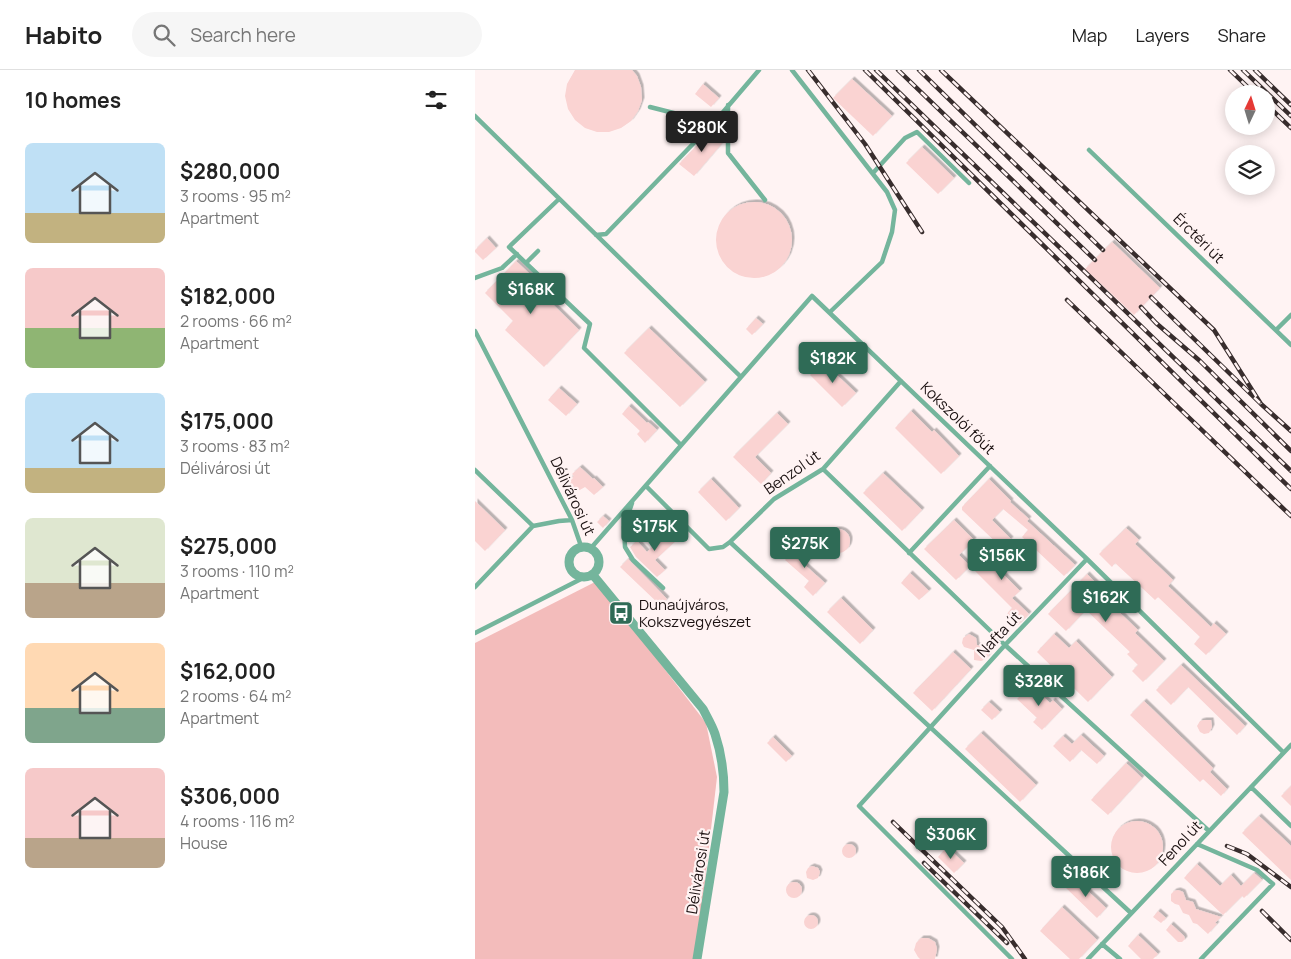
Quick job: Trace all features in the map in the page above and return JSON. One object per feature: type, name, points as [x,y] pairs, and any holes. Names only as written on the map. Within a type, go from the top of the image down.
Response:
[{"type":"street","name":"Délivárosi út","points":[[581,546],[591,548],[599,555],[600,566],[593,575],[703,709],[715,732],[724,775],[725,792],[697,959]]},
{"type":"street","points":[[581,546],[571,552],[568,563],[573,573],[583,578],[593,575]]},
{"type":"lane","points":[[596,235],[607,234],[717,118],[759,70]]},
{"type":"lane","points":[[792,70],[887,192],[895,210],[892,232],[882,262],[830,312]]},
{"type":"lane","points":[[728,106],[728,153],[765,200]]},
{"type":"lane","points":[[650,107],[705,121],[717,118]]},
{"type":"lane","points":[[475,116],[741,377],[591,548]]},
{"type":"lane","points":[[873,173],[905,138],[917,132],[969,183]]},
{"type":"lane","name":"Érctéri út","points":[[1089,150],[1291,345]]},
{"type":"lane","points":[[559,198],[509,247],[590,324],[584,348],[681,445]]},
{"type":"lane","points":[[526,263],[538,251]]},
{"type":"lane","points":[[475,278],[502,268],[517,254]]},
{"type":"lane","name":"Kokszolói főút","points":[[741,377],[812,296],[1087,559],[1283,752]]},
{"type":"lane","points":[[1276,330],[1291,315]]},
{"type":"lane","name":"Délivárosi út","points":[[475,331],[572,520],[581,546]]},
{"type":"lane","name":"Benzol út","points":[[646,486],[709,549],[723,547],[774,499],[823,470],[901,381]]},
{"type":"lane","points":[[909,553],[990,466]]},
{"type":"lane","points":[[475,470],[533,526]]},
{"type":"lane","points":[[823,470],[1005,645],[1209,830]]},
{"type":"lane","points":[[632,501],[624,527],[625,547],[633,560],[663,588]]},
{"type":"lane","points":[[475,587],[533,526],[572,520]]},
{"type":"lane","points":[[730,542],[1131,913]]},
{"type":"lane","name":"Nafta út","points":[[1012,959],[859,806],[1005,645],[1087,559]]},
{"type":"lane","points":[[475,633],[583,578]]},
{"type":"lane","name":"Fenol út","points":[[1088,959],[1291,745]]},
{"type":"lane","points":[[1251,787],[1291,826]]},
{"type":"lane","points":[[1197,844],[1257,870],[1273,884],[1201,959]]},
{"type":"lane","points":[[1101,944],[1120,959]]},
{"type":"shaded area","points":[[597,581],[706,723],[717,777],[696,959],[475,959],[475,643]]},
{"type":"building","points":[[575,70],[632,70],[637,76],[641,87],[642,100],[638,111],[631,121],[621,128],[609,132],[597,132],[585,128],[575,120],[568,109],[565,96],[567,84]]},
{"type":"building","points":[[852,79],[892,116],[873,136],[833,98]]},
{"type":"building","points":[[703,84],[719,98],[711,107],[695,94]]},
{"type":"building","points":[[712,130],[724,141],[694,176],[679,164]]},
{"type":"building","points":[[922,147],[954,178],[938,194],[906,163]]},
{"type":"building","points":[[754,202],[768,205],[781,213],[789,226],[792,240],[789,254],[781,267],[768,275],[754,278],[740,275],[727,267],[719,254],[716,240],[719,226],[727,213],[740,205]]},
{"type":"building","points":[[487,238],[496,248],[483,260],[475,250]]},
{"type":"building","points":[[1112,242],[1160,288],[1134,315],[1085,269]]},
{"type":"building","points":[[516,261],[535,279],[531,283],[579,330],[544,367],[505,330],[513,321],[485,293]]},
{"type":"building","points":[[756,318],[763,324],[752,335],[746,329]]},
{"type":"building","points":[[649,328],[705,382],[680,407],[624,353]]},
{"type":"building","points":[[823,362],[856,393],[842,407],[810,375]]},
{"type":"building","points":[[559,388],[577,404],[566,416],[548,400]]},
{"type":"building","points":[[629,406],[657,430],[645,443],[637,434],[640,431],[622,414]]},
{"type":"building","points":[[911,411],[932,432],[934,430],[959,456],[941,474],[895,428]]},
{"type":"building","points":[[777,413],[788,424],[755,457],[771,473],[761,484],[733,457]]},
{"type":"building","points":[[580,467],[603,487],[594,495],[585,487],[571,495],[563,483],[574,476],[572,474]]},
{"type":"building","points":[[883,473],[922,510],[902,531],[863,493]]},
{"type":"building","points":[[711,479],[739,508],[726,521],[698,492]]},
{"type":"building","points":[[989,479],[1029,519],[1027,521],[1075,565],[1064,576],[1022,537],[1028,530],[1003,509],[992,520],[1011,539],[1002,548],[962,510],[962,507]]},
{"type":"building","points":[[475,501],[505,530],[485,551],[475,541]]},
{"type":"building","points":[[603,516],[609,521],[603,528],[597,522]]},
{"type":"building","points":[[954,520],[974,540],[959,555],[970,566],[956,580],[924,549]]},
{"type":"building","points":[[674,527],[682,535],[655,560],[665,570],[657,577],[636,557],[630,547],[637,541],[647,552]]},
{"type":"building","points":[[1126,528],[1139,540],[1135,544],[1173,580],[1168,586],[1211,627],[1214,623],[1226,634],[1206,655],[1194,644],[1200,637],[1158,597],[1155,600],[1115,563],[1112,567],[1099,554]]},
{"type":"building","points":[[838,529],[847,532],[850,541],[847,550],[838,553],[829,550],[826,541],[829,532]]},
{"type":"building","points":[[804,540],[810,545],[797,558],[825,583],[813,596],[804,587],[809,581],[785,560]]},
{"type":"building","points":[[1007,544],[1018,555],[1001,572],[1020,591],[1012,598],[1029,614],[1018,625],[1006,615],[1012,608],[973,569],[985,556],[990,561]]},
{"type":"building","points":[[628,559],[667,599],[661,606],[620,567]]},
{"type":"building","points":[[910,573],[929,591],[919,600],[901,583]]},
{"type":"building","points":[[1087,574],[1104,591],[1101,595],[1138,630],[1135,633],[1164,661],[1143,682],[1132,671],[1138,665],[1127,654],[1130,652],[1086,610],[1066,631],[1048,614]]},
{"type":"building","points":[[841,598],[873,630],[860,644],[827,612]]},
{"type":"building","points":[[969,634],[976,638],[977,645],[988,650],[989,655],[986,659],[981,661],[974,660],[974,650],[964,647],[962,643],[963,638]]},
{"type":"building","points":[[1054,634],[1069,648],[1076,641],[1112,677],[1088,702],[1037,652]]},
{"type":"building","points":[[953,652],[971,669],[932,711],[913,693]]},
{"type":"building","points":[[1181,665],[1245,726],[1237,735],[1188,687],[1171,705],[1156,690]]},
{"type":"building","points":[[1031,685],[1050,703],[1053,700],[1062,709],[1042,730],[1033,722],[1037,718],[1017,699]]},
{"type":"building","points":[[1144,701],[1213,768],[1210,772],[1227,789],[1221,796],[1203,779],[1200,782],[1130,715]]},
{"type":"building","points":[[989,702],[1000,712],[992,720],[981,710]]},
{"type":"building","points":[[1211,720],[1212,727],[1209,733],[1204,734],[1200,732],[1197,726],[1200,721]]},
{"type":"building","points":[[981,733],[1036,785],[1020,802],[965,749]]},
{"type":"building","points":[[1081,735],[1104,756],[1097,764],[1081,750],[1070,762],[1053,746],[1063,736],[1072,744]]},
{"type":"building","points":[[773,737],[792,756],[786,762],[767,743]]},
{"type":"building","points":[[1126,763],[1142,778],[1108,815],[1091,800]]},
{"type":"building","points":[[1291,786],[1291,806],[1281,796]]},
{"type":"building","points":[[1259,816],[1291,846],[1291,880],[1242,833]]},
{"type":"building","points":[[1137,821],[1147,823],[1155,829],[1161,837],[1163,847],[1161,857],[1155,865],[1147,871],[1137,873],[1127,871],[1119,865],[1113,857],[1111,847],[1113,837],[1119,829],[1127,823]]},
{"type":"building","points":[[846,844],[852,844],[856,851],[852,858],[846,858],[842,854],[842,848]]},
{"type":"building","points":[[947,847],[964,863],[954,873],[938,857]]},
{"type":"building","points":[[1197,864],[1220,886],[1231,875],[1241,886],[1254,873],[1262,880],[1223,915],[1184,878]]},
{"type":"building","points":[[812,866],[818,868],[820,872],[818,878],[813,880],[807,878],[806,872]]},
{"type":"building","points":[[1075,879],[1106,908],[1097,918],[1066,888]]},
{"type":"building","points":[[791,882],[797,882],[802,887],[800,896],[791,898],[786,893],[786,887]]},
{"type":"building","points":[[1178,890],[1183,892],[1186,900],[1193,902],[1196,909],[1221,917],[1208,934],[1197,924],[1193,923],[1189,915],[1183,913],[1179,905],[1171,901],[1171,894]]},
{"type":"building","points":[[1062,907],[1097,940],[1079,959],[1070,959],[1040,931]]},
{"type":"building","points":[[1158,911],[1166,918],[1161,923],[1153,917]]},
{"type":"building","points":[[808,915],[814,915],[818,922],[814,929],[808,929],[804,925],[804,919]]},
{"type":"building","points":[[1171,924],[1184,936],[1185,939],[1182,942],[1178,942],[1166,930]]},
{"type":"building","points":[[1138,935],[1158,954],[1153,959],[1141,959],[1128,946]]},
{"type":"building","points":[[921,938],[928,938],[935,942],[937,949],[935,959],[920,959],[918,957],[914,950],[916,943]]},
{"type":"railway","points":[[808,70],[865,144],[922,232]]},
{"type":"railway","points":[[865,70],[1291,489]]},
{"type":"railway","points":[[876,70],[1291,471]]},
{"type":"railway","points":[[898,70],[1095,260]]},
{"type":"railway","points":[[919,70],[1103,250]]},
{"type":"railway","points":[[941,70],[1214,330],[1261,404]]},
{"type":"railway","points":[[1230,70],[1246,85]]},
{"type":"railway","points":[[1243,70],[1291,116]]},
{"type":"railway","points":[[1255,70],[1291,105]]},
{"type":"railway","points":[[1275,113],[1291,128]]},
{"type":"railway","points":[[1151,297],[1291,431]]},
{"type":"railway","points":[[1067,300],[1291,516]]},
{"type":"railway","points":[[1141,307],[1156,323],[1200,361],[1291,451]]},
{"type":"railway","points":[[893,822],[1002,927],[1025,959]]},
{"type":"railway","points":[[1227,846],[1247,854],[1291,887]]},
{"type":"railway","points":[[924,863],[1007,943]]},
{"type":"railway","points":[[1262,911],[1291,940]]},
{"type":"place","name":"Dunaújváros, Kokszvegyészet","points":[[621,613]]}]
